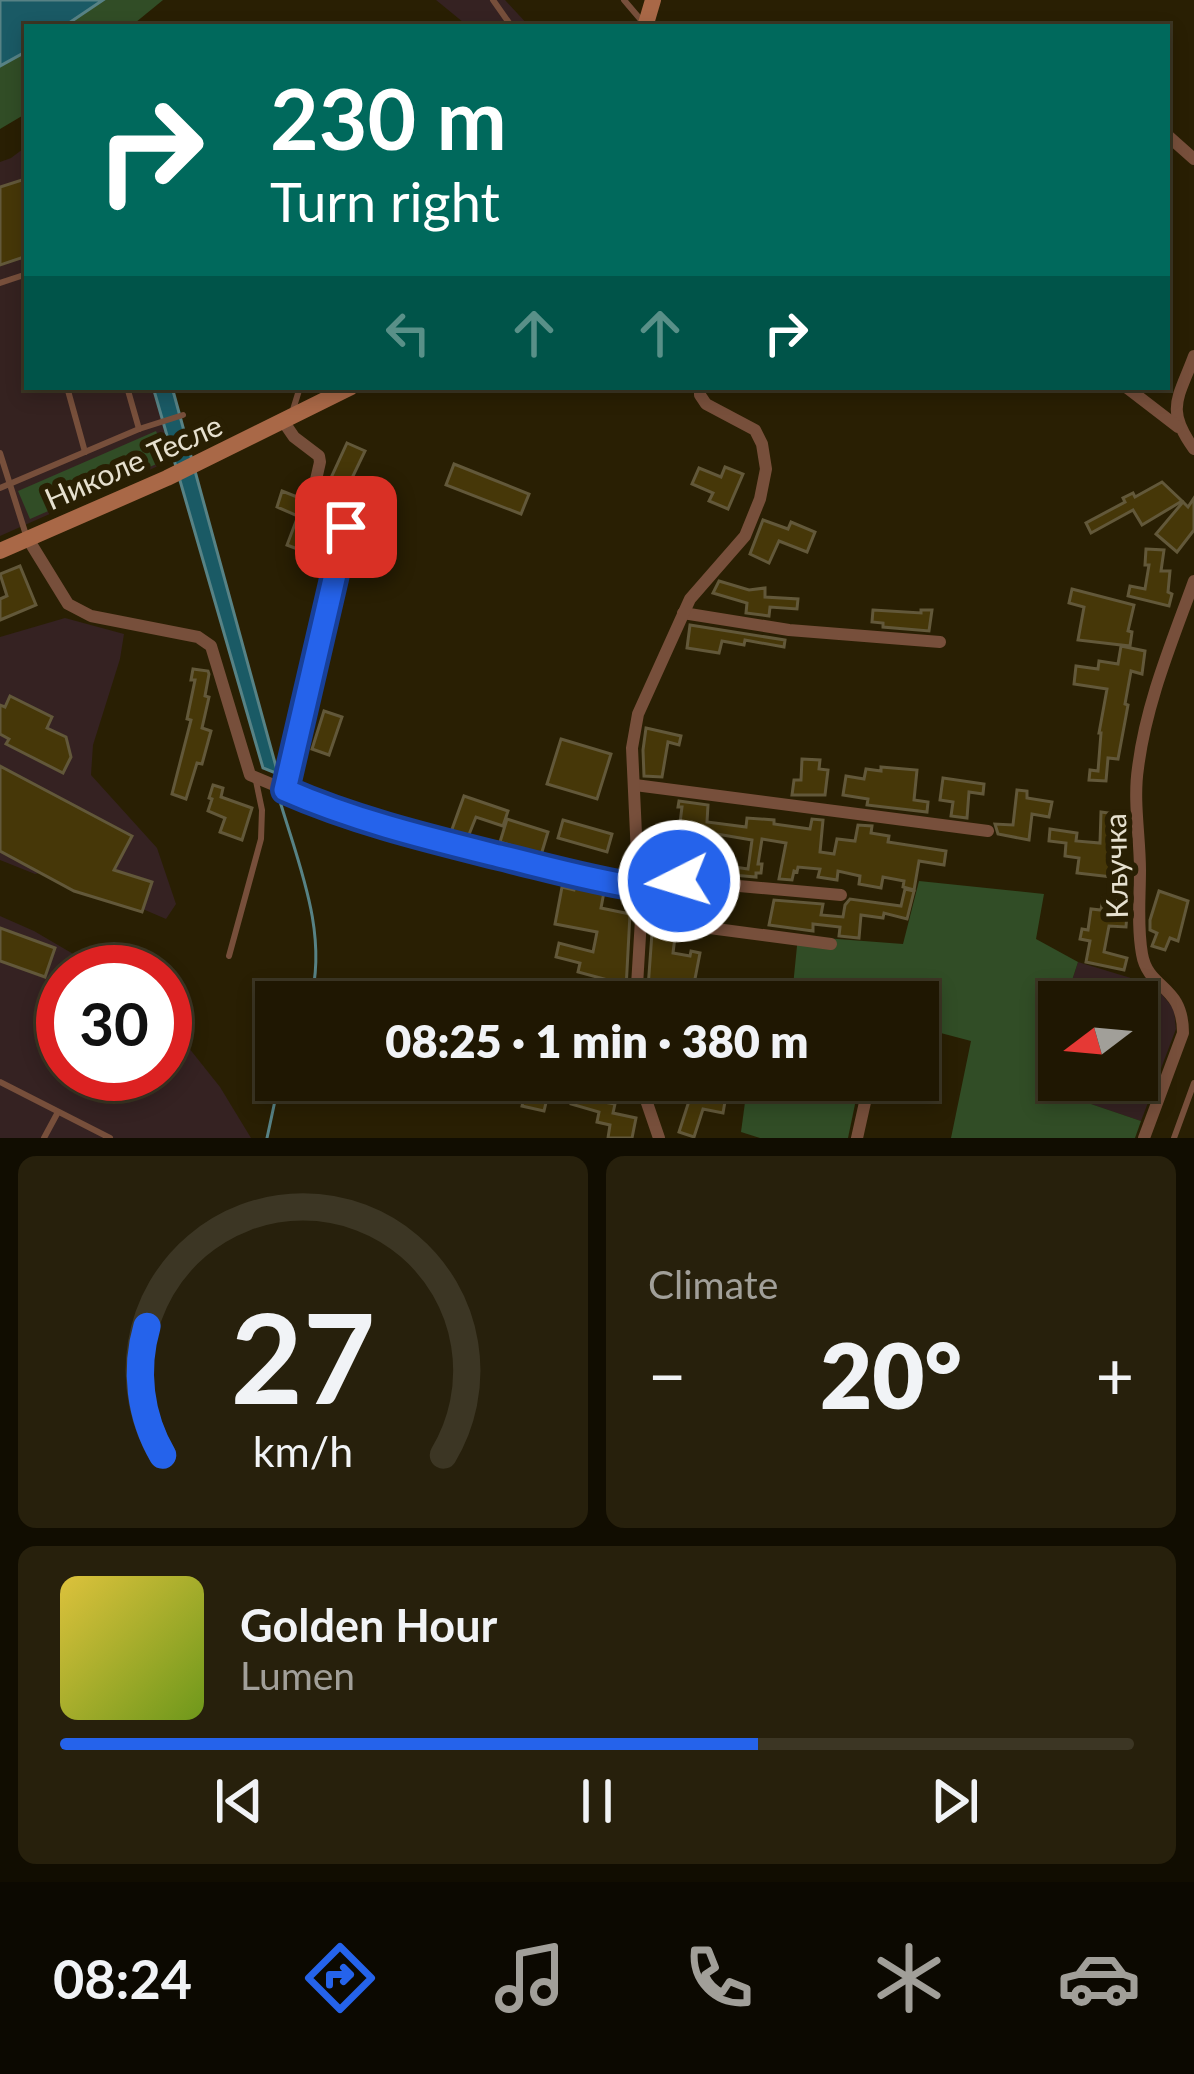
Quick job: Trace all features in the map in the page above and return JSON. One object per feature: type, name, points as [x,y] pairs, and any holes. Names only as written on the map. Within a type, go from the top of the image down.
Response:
[{"type":"street","points":[[1170,138],[1194,159]]},
{"type":"street","points":[[1179,428],[1178,399],[1194,356]]},
{"type":"street","name":"Николе Тесле","points":[[0,551],[167,478],[345,390]]},
{"type":"street","points":[[637,981],[641,919],[632,748],[638,714],[698,588],[746,536],[766,469],[755,430],[706,404],[700,390]]},
{"type":"street","points":[[1131,390],[1179,428],[1194,448]]},
{"type":"street","points":[[285,790],[346,527],[341,514],[313,493],[319,456],[293,437],[287,419]]},
{"type":"street","points":[[28,538],[68,604],[77,610],[198,638],[211,646],[250,775],[311,802],[423,837],[600,881],[841,895]]},
{"type":"street","name":"Кључка","points":[[1144,1138],[1183,1033],[1183,1021],[1176,999],[1142,958],[1137,771],[1151,698],[1194,581]]},
{"type":"street","points":[[683,613],[790,630],[940,642]]},
{"type":"street","points":[[635,785],[988,831]]},
{"type":"street","points":[[641,919],[831,944]]},
{"type":"street","points":[[646,1101],[658,1136],[674,1138]]},
{"type":"street","points":[[856,1138],[865,1101]]},
{"type":"lane","points":[[624,0],[644,24]]},
{"type":"lane","points":[[68,390],[85,452]]},
{"type":"lane","points":[[128,390],[139,429]]},
{"type":"lane","points":[[287,419],[299,390]]},
{"type":"lane","points":[[0,488],[183,415]]},
{"type":"lane","points":[[0,453],[28,538]]},
{"type":"lane","points":[[229,956],[261,839],[262,810],[255,777]]},
{"type":"lane","points":[[0,1082],[110,1138]]},
{"type":"lane","points":[[1174,1138],[1194,1083]]},
{"type":"lane","points":[[44,1138],[58,1112]]},
{"type":"shaded area","points":[[436,0],[505,0],[527,24],[465,24]]},
{"type":"shaded area","points":[[24,148],[24,390],[154,390],[174,459],[0,536],[0,162]]},
{"type":"shaded area","points":[[65,618],[124,634],[93,745],[91,775],[157,848],[176,904],[166,919],[52,870],[35,874],[0,860],[0,637]]},
{"type":"shaded area","points":[[0,916],[58,945],[36,945],[36,1101],[192,1101],[192,1052],[251,1138],[0,1138]]},
{"type":"shaded area","points":[[1078,962],[1141,981],[1072,981]]},
{"type":"shaded area","points":[[1158,990],[1174,1009],[1176,1029],[1158,1076]]},
{"type":"shaded area","points":[[1082,1101],[1149,1101],[1141,1121]]},
{"type":"green space","points":[[103,0],[163,0],[134,24],[67,24]]},
{"type":"green space","points":[[24,53],[24,115],[0,129],[0,66]]},
{"type":"green space","points":[[156,431],[168,459],[30,519],[18,491]]},
{"type":"green space","points":[[919,881],[1044,894],[1036,939],[1078,962],[1072,981],[1038,981],[1038,1101],[1082,1101],[1141,1121],[1135,1138],[951,1138],[971,1041],[939,1033],[939,981],[794,981],[798,936],[903,944]]},
{"type":"green space","points":[[745,1101],[856,1101],[848,1138],[760,1138],[741,1132]]},
{"type":"water","points":[[0,0],[103,0],[67,24],[24,24],[24,53],[0,66]]},
{"type":"water","points":[[154,390],[173,390],[278,774],[263,768]]},
{"type":"building","points":[[24,179],[24,257],[0,265],[0,187]]},
{"type":"building","points":[[347,443],[365,451],[341,501],[325,491]]},
{"type":"building","points":[[454,464],[529,494],[521,514],[446,485]]},
{"type":"building","points":[[725,467],[743,474],[728,509],[709,501],[713,493],[692,484],[699,468],[721,477]]},
{"type":"building","points":[[1162,482],[1182,501],[1142,525],[1133,510],[1091,533],[1086,523],[1125,502],[1123,498],[1133,493],[1135,497]]},
{"type":"building","points":[[282,491],[314,509],[311,540],[328,545],[325,567],[308,561],[311,554],[287,545],[298,516],[277,507]]},
{"type":"building","points":[[1194,498],[1194,530],[1177,552],[1156,534],[1183,502],[1188,507]]},
{"type":"building","points":[[763,520],[788,529],[791,522],[815,532],[807,552],[779,541],[769,563],[750,554]]},
{"type":"building","points":[[1146,549],[1164,550],[1161,571],[1170,571],[1169,606],[1128,596],[1130,586],[1145,589]]},
{"type":"building","points":[[20,566],[36,605],[0,620],[0,599],[7,596],[0,574]]},
{"type":"building","points":[[719,581],[749,590],[765,588],[765,597],[798,599],[797,609],[770,607],[769,616],[746,613],[747,603],[713,593]]},
{"type":"building","points":[[1072,589],[1134,605],[1130,646],[1078,640],[1084,607],[1069,603]]},
{"type":"building","points":[[873,610],[932,610],[929,631],[883,627],[883,623],[872,622]]},
{"type":"building","points":[[690,625],[785,640],[784,647],[745,640],[744,645],[722,641],[719,653],[687,648]]},
{"type":"building","points":[[1121,646],[1145,651],[1142,674],[1131,671],[1118,759],[1108,758],[1106,781],[1089,780],[1090,770],[1098,771],[1107,689],[1074,684],[1076,666],[1098,669],[1099,661],[1118,664]]},
{"type":"building","points":[[193,669],[209,674],[202,728],[211,731],[186,799],[172,794],[191,720],[187,719]]},
{"type":"building","points":[[10,696],[52,717],[47,728],[66,737],[71,757],[63,773],[6,744],[9,739],[0,734],[0,705],[5,707]]},
{"type":"building","points":[[324,711],[342,717],[329,755],[312,749]]},
{"type":"building","points":[[646,728],[681,736],[679,745],[668,742],[662,777],[644,776]]},
{"type":"building","points":[[561,739],[611,754],[597,799],[547,784]]},
{"type":"building","points":[[802,759],[820,760],[819,769],[828,770],[825,795],[792,795],[794,780],[801,780]]},
{"type":"building","points":[[0,766],[132,836],[114,870],[152,882],[142,912],[74,891],[0,851]]},
{"type":"building","points":[[881,767],[917,770],[914,800],[928,802],[927,812],[867,805],[868,799],[843,795],[846,776],[864,779],[866,769],[881,771]]},
{"type":"building","points":[[943,778],[984,784],[983,794],[969,792],[967,818],[951,816],[953,802],[940,800]]},
{"type":"building","points":[[213,785],[223,788],[221,797],[252,808],[242,840],[220,832],[225,818],[208,811]]},
{"type":"building","points":[[1017,790],[1027,791],[1027,798],[1052,802],[1049,817],[1032,814],[1029,840],[998,834],[995,824],[1013,825]]},
{"type":"building","points":[[464,796],[508,811],[503,826],[476,817],[468,837],[451,832]]},
{"type":"building","points":[[679,801],[708,805],[707,822],[746,827],[747,818],[810,829],[812,819],[823,820],[820,852],[834,854],[837,839],[855,841],[858,825],[872,826],[871,833],[889,836],[888,842],[946,851],[944,865],[919,861],[914,890],[903,887],[904,881],[883,877],[881,888],[859,884],[860,876],[838,871],[837,880],[818,877],[820,869],[798,867],[792,880],[779,879],[786,843],[762,839],[761,873],[756,877],[732,875],[734,867],[748,869],[752,840],[693,830],[688,862],[661,855],[666,829],[679,831]]},
{"type":"building","points":[[1101,812],[1124,815],[1121,878],[1077,873],[1079,858],[1065,856],[1066,843],[1049,841],[1050,829],[1077,833],[1076,841],[1100,843]]},
{"type":"building","points":[[507,819],[548,832],[541,855],[500,842]]},
{"type":"building","points":[[563,820],[612,834],[607,852],[558,838]]},
{"type":"building","points":[[575,886],[604,892],[601,908],[630,914],[626,981],[578,972],[580,963],[556,957],[559,943],[593,952],[597,932],[555,924],[562,887],[574,890]]},
{"type":"building","points":[[658,889],[700,893],[699,902],[726,906],[724,919],[681,909],[681,913],[655,910]]},
{"type":"building","points":[[905,889],[914,891],[907,919],[884,913],[883,918],[861,915],[859,938],[839,936],[840,927],[813,924],[813,931],[769,925],[774,900],[823,904],[821,915],[843,917],[850,899],[901,906]]},
{"type":"building","points":[[1159,891],[1188,901],[1178,941],[1170,938],[1165,950],[1152,946],[1157,933],[1150,930]]},
{"type":"building","points":[[1103,898],[1118,900],[1117,911],[1127,913],[1126,927],[1109,926],[1104,952],[1127,958],[1124,970],[1086,962],[1090,941],[1080,939],[1082,929],[1088,930],[1091,909],[1101,910]]},
{"type":"building","points":[[0,928],[47,945],[36,945],[36,974],[0,961]]},
{"type":"building","points":[[652,933],[675,937],[673,953],[700,953],[695,981],[649,981]]},
{"type":"building","points":[[523,1101],[546,1101],[544,1111],[522,1106]]},
{"type":"building","points":[[689,1101],[725,1101],[723,1113],[703,1109],[694,1137],[679,1132]]},
{"type":"building","points":[[571,1104],[615,1104],[613,1113],[636,1118],[632,1138],[608,1138],[610,1125],[597,1122],[599,1112]]},
{"type":"waterway","points":[[279,798],[314,925],[314,981]]},
{"type":"waterway","points":[[267,1138],[275,1101]]},
{"type":"route","points":[[346,527],[285,790],[423,837],[600,881],[636,887],[638,877],[679,881]]}]
